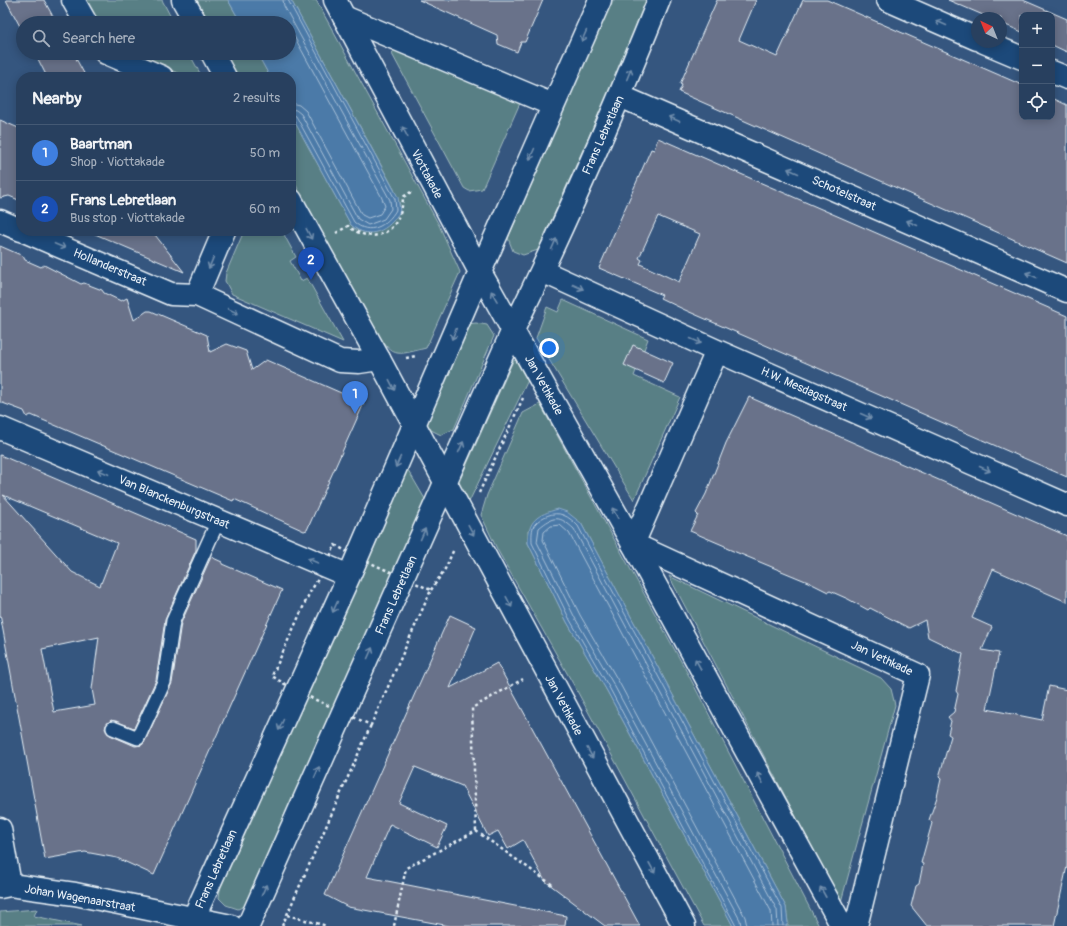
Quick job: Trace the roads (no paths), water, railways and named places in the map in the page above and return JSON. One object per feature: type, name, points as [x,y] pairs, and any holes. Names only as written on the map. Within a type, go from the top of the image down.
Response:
[{"type":"street","points":[[73,0],[82,16]]},
{"type":"street","points":[[183,0],[192,16]]},
{"type":"street","name":"Frans Lebretlaan","points":[[192,923],[349,576],[480,272],[600,0]]},
{"type":"street","name":"Frans Lebretlaan","points":[[248,926],[513,330],[542,271],[620,96],[660,0]]},
{"type":"street","points":[[888,0],[971,36]]},
{"type":"street","name":"Viottakade","points":[[340,8],[553,105]]},
{"type":"street","name":"Viottakade","points":[[340,8],[431,182],[513,330]]},
{"type":"street","points":[[998,48],[1019,57]]},
{"type":"street","points":[[122,60],[150,72]]},
{"type":"street","points":[[216,60],[222,72]]},
{"type":"street","points":[[1055,73],[1067,78]]},
{"type":"street","name":"Schotelstraat","points":[[620,96],[1067,291]]},
{"type":"street","points":[[296,209],[446,483]]},
{"type":"street","points":[[0,221],[16,228]]},
{"type":"street","name":"Hollanderstraat","points":[[36,236],[171,294],[197,295]]},
{"type":"street","points":[[222,236],[197,295],[340,361],[359,362],[379,359]]},
{"type":"street","name":"H.W. Mesdagstraat","points":[[542,271],[717,351],[1067,505]]},
{"type":"street","name":"Jan Vethkade","points":[[513,330],[633,544],[842,926]]},
{"type":"street","points":[[633,544],[717,351]]},
{"type":"street","name":"Van Blanckenburgstraat","points":[[0,428],[349,576]]},
{"type":"street","name":"Jan Vethkade","points":[[446,483],[684,926]]},
{"type":"street","name":"Jan Vethkade","points":[[633,544],[918,674],[856,926]]},
{"type":"street","points":[[0,829],[5,886]]},
{"type":"street","name":"Johan Wagenaarstraat","points":[[5,886],[75,894],[192,923],[231,926]]},
{"type":"lane","points":[[113,728],[138,738],[164,682],[173,621],[218,521]]},
{"type":"water","points":[[228,0],[291,0],[398,197],[400,211],[390,224],[378,232],[372,233],[358,230],[351,225],[296,124],[296,72],[267,72],[261,60],[296,60],[296,16],[237,16]]},
{"type":"water","points":[[558,509],[567,512],[581,523],[786,907],[788,923],[786,926],[733,926],[607,691],[567,622],[528,543],[528,535],[535,520],[539,516]]},
{"type":"place","name":"Frans Lebretlaan","points":[[311,280]]},
{"type":"place","name":"Baartman","points":[[355,414]]}]
